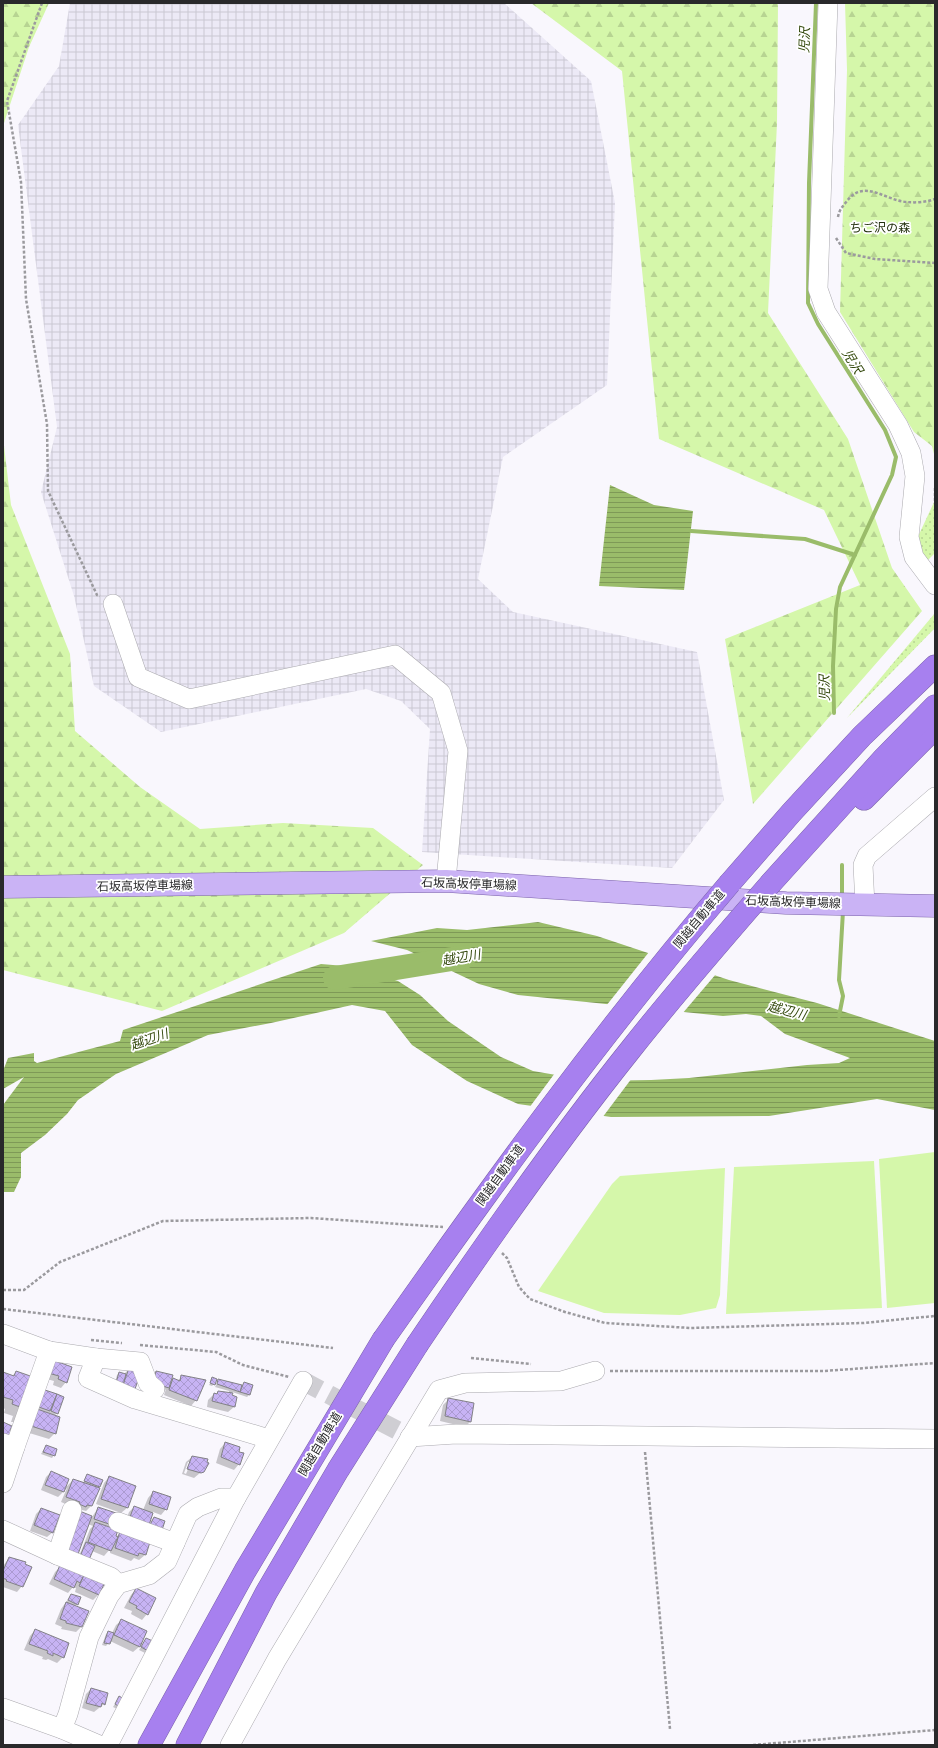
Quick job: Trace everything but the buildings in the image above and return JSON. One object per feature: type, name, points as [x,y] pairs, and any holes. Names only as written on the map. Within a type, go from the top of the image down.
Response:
[{"type":"highway","points":[[862,736],[935,659]]},
{"type":"highway","name":"関越自動車道","points":[[149,1745],[248,1564],[384,1340],[526,1138],[686,934],[730,883],[862,736],[935,666]]},
{"type":"highway","points":[[187,1745],[266,1592],[338,1470],[417,1345],[570,1127],[635,1043],[771,883],[884,758],[935,706]]},
{"type":"highway","points":[[793,858],[875,790],[935,728]]},
{"type":"main road","name":"石坂高坂停車場線","points":[[3,888],[446,881],[786,903],[935,906]]},
{"type":"street","points":[[828,3],[818,289],[826,312],[898,425],[911,454],[915,476],[909,537],[914,557],[935,585]]},
{"type":"street","points":[[113,604],[138,677],[189,699],[395,655],[441,693],[458,751],[446,881]]},
{"type":"street","points":[[859,905],[863,865],[867,856],[935,797]]},
{"type":"street","points":[[3,1334],[49,1351],[96,1358],[139,1353],[148,1383],[155,1389]]},
{"type":"street","points":[[3,1483],[9,1445],[49,1351]]},
{"type":"street","points":[[96,1358],[88,1378],[135,1399],[269,1439]]},
{"type":"street","points":[[230,1745],[277,1659],[439,1390],[464,1383],[561,1381],[595,1371]]},
{"type":"street","points":[[108,1745],[236,1498],[302,1381]]},
{"type":"street","points":[[410,1437],[456,1434],[935,1440]]},
{"type":"street","points":[[62,1729],[68,1714],[89,1637],[109,1596],[118,1584],[149,1575],[167,1561],[188,1514],[198,1507],[221,1498],[236,1498]]},
{"type":"street","points":[[57,1555],[72,1510]]},
{"type":"street","points":[[118,1522],[175,1543]]},
{"type":"street","points":[[3,1530],[57,1555],[111,1577],[118,1584]]},
{"type":"street","points":[[3,1708],[62,1729],[99,1745]]},
{"type":"path","points":[[42,3],[7,101],[20,182],[26,299],[47,424],[48,491],[97,595],[113,604]]},
{"type":"path","points":[[838,218],[838,212],[850,197],[857,192],[871,190],[906,202],[935,198]]},
{"type":"path","points":[[837,231],[836,237],[846,253],[875,259],[935,263]]},
{"type":"path","points":[[935,488],[935,504]]},
{"type":"path","points":[[3,1309],[333,1348]]},
{"type":"path","points":[[90,1340],[129,1344]]},
{"type":"path","points":[[139,1353],[216,1352],[244,1365],[302,1381]]},
{"type":"path","points":[[470,1358],[533,1365]]},
{"type":"path","points":[[595,1371],[824,1371],[935,1363]]},
{"type":"path","points":[[644,1437],[670,1729]]},
{"type":"path","points":[[753,1745],[935,1730]]},
{"type":"shaded area","points":[[70,3],[504,3],[591,81],[615,203],[607,385],[503,457],[478,579],[513,612],[697,652],[724,800],[672,868],[422,852],[430,729],[401,701],[366,689],[161,732],[94,686],[74,596],[41,492],[57,427],[18,125],[59,66]]},
{"type":"green space","points":[[3,3],[49,3],[29,47],[3,126]]},
{"type":"green space","points":[[531,3],[778,3],[777,123],[768,313],[848,439],[892,568],[922,611],[753,804],[725,639],[860,585],[824,510],[659,439],[622,71]]},
{"type":"green space","name":"ちご沢の森","points":[[845,3],[935,3],[935,458],[932,446],[914,432],[840,312],[847,70]]},
{"type":"green space","points":[[3,437],[11,505],[70,654],[75,731],[140,787],[200,829],[283,823],[373,828],[423,865],[344,933],[162,1011],[3,970]]},
{"type":"green space","points":[[935,500],[935,553],[927,561],[915,543]]},
{"type":"green space","points":[[935,613],[935,628],[847,718]]},
{"type":"green space","points":[[935,1152],[935,1303],[887,1308],[879,1159]]},
{"type":"green space","points":[[874,1161],[882,1308],[726,1314],[734,1167]]},
{"type":"green space","points":[[725,1168],[720,1295],[716,1308],[680,1315],[604,1313],[538,1291],[612,1184],[620,1176]]},
{"type":"water","points":[[610,485],[654,505],[693,511],[684,590],[599,586]]},
{"type":"water","points":[[538,922],[597,936],[729,980],[817,1003],[935,1041],[935,1110],[877,1099],[769,1116],[611,1117],[518,1104],[467,1081],[412,1045],[385,1011],[352,1005],[208,1035],[116,1074],[78,1100],[67,1114],[45,1135],[21,1153],[21,1177],[14,1192],[3,1192],[3,1105],[24,1077],[3,1089],[3,1071],[8,1058],[34,1053],[34,1061],[37,1063],[120,1041],[123,1030],[321,964],[345,966],[398,981],[420,995],[448,1021],[501,1057],[533,1071],[591,1081],[651,1080],[689,1078],[839,1063],[850,1058],[785,1034],[761,1016],[746,1014],[723,1016],[518,995],[479,984],[407,950],[371,941],[437,928],[467,930]]},
{"type":"pier","points":[[649,952],[716,974],[682,1014],[606,1006]]},
{"type":"pier","points":[[555,1073],[591,1079],[632,1078],[602,1118],[529,1108]]},
{"type":"waterway","name":"児沢","points":[[816,3],[809,183],[808,303],[818,324],[885,430],[896,457],[892,475],[840,587],[836,609],[833,666],[834,713]]},
{"type":"waterway","points":[[691,531],[805,539],[855,555]]},
{"type":"waterway","name":"児沢","points":[[842,865],[842,899]]},
{"type":"waterway","name":"児沢","points":[[839,1016],[843,996],[839,980],[843,911]]},
{"type":"waterway","name":"越辺川","points":[[335,978],[464,957]]},
{"type":"tunnel","points":[[303,1381],[410,1437]]}]
